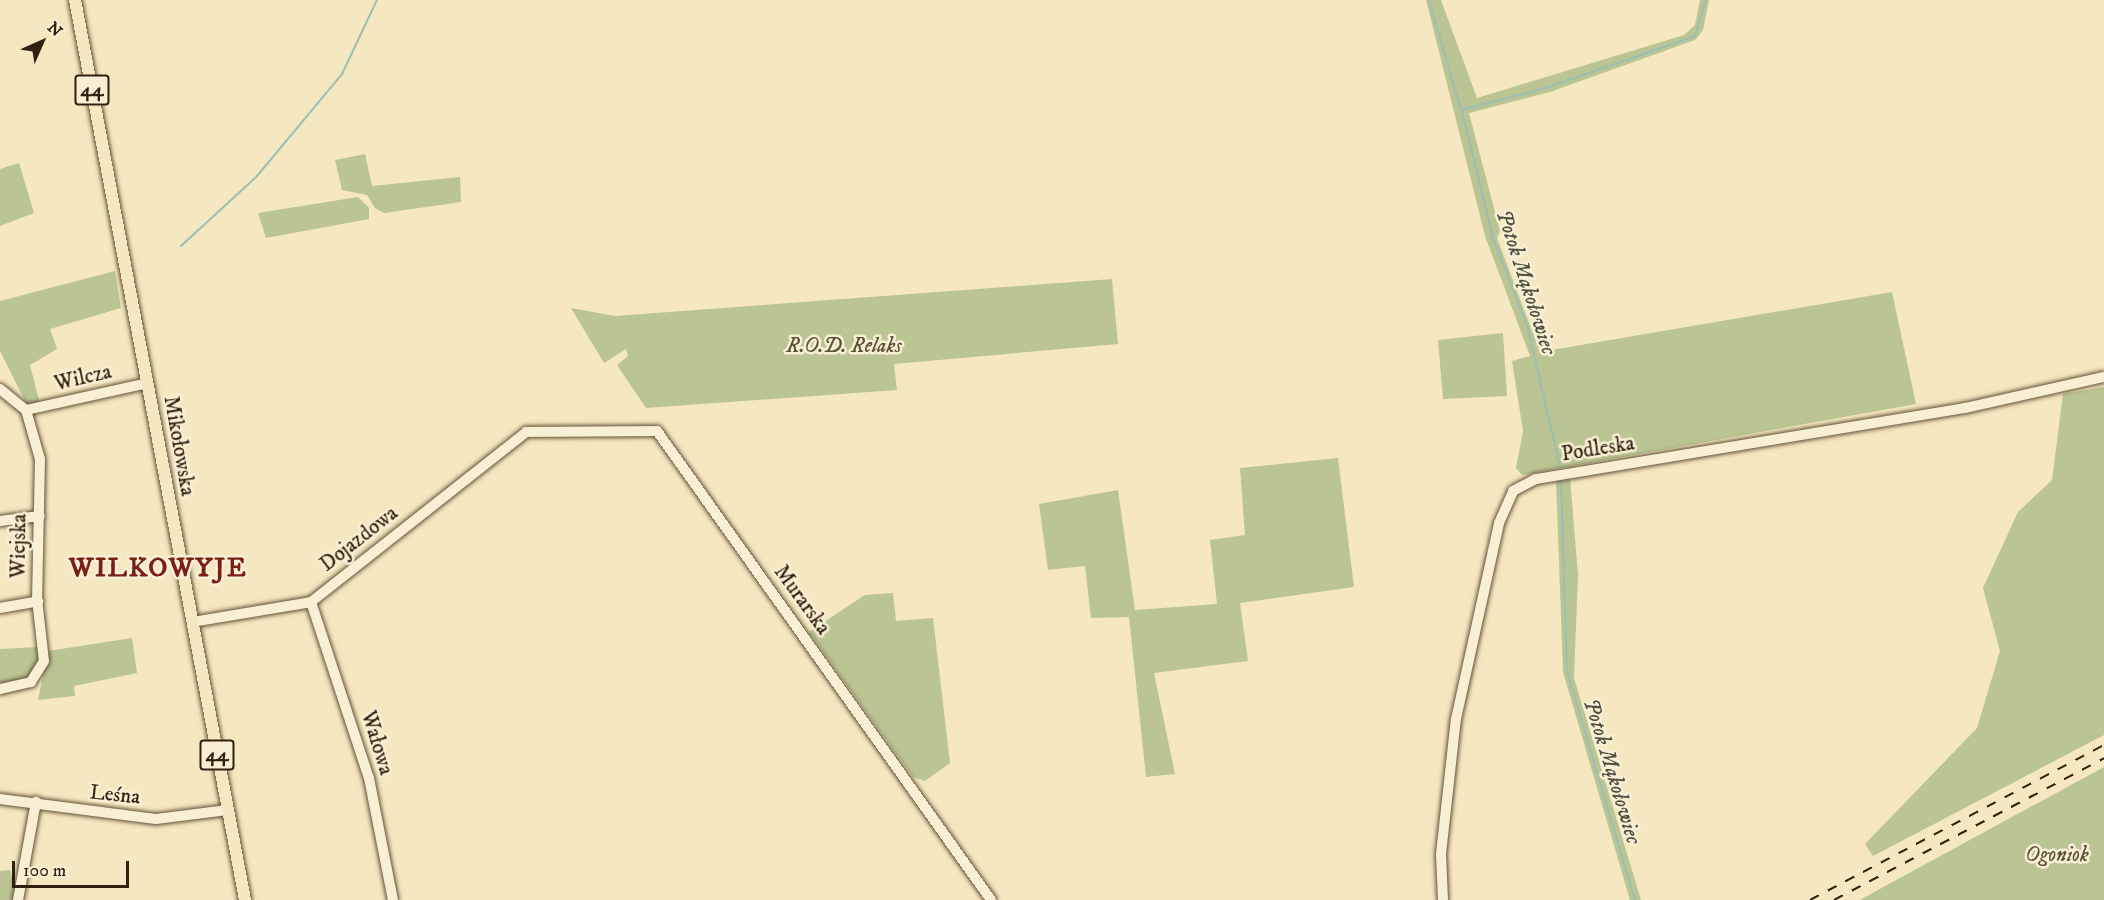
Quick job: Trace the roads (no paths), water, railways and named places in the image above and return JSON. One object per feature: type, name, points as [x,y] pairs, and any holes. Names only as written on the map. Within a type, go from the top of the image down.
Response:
[{"type":"main road","name":"Mikołowska","points":[[75,0],[245,900]]},
{"type":"street","name":"Podleska","points":[[1443,900],[1441,854],[1456,719],[1499,523],[1513,491],[1536,478],[1965,408],[2104,377]]},
{"type":"street","name":"Wilcza","points":[[26,410],[148,383]]},
{"type":"street","points":[[0,389],[26,410]]},
{"type":"street","name":"Wiejska","points":[[0,689],[31,682],[44,662],[38,602],[40,459],[26,410]]},
{"type":"street","name":"Murarska","points":[[526,432],[657,431],[991,900]]},
{"type":"street","name":"Dojazdowa","points":[[192,622],[311,602],[526,432]]},
{"type":"street","points":[[0,521],[40,516]]},
{"type":"street","points":[[0,608],[38,602]]},
{"type":"street","name":"Wałowa","points":[[311,602],[369,778],[393,900]]},
{"type":"street","name":"Leśna","points":[[0,799],[156,819],[227,810]]},
{"type":"street","points":[[18,900],[36,802]]},
{"type":"waterway","points":[[181,246],[257,176],[342,74],[377,0]]},
{"type":"waterway","name":"Potok Mąkołowiec","points":[[1429,0],[1460,107]]},
{"type":"waterway","points":[[1462,110],[1546,88],[1695,36],[1706,0]]},
{"type":"waterway","name":"Potok Mąkołowiec","points":[[1461,107],[1493,238],[1527,325],[1560,467]]},
{"type":"waterway","name":"Potok Mąkołowiec","points":[[1561,478],[1564,574]]},
{"type":"waterway","name":"Potok Mąkołowiec","points":[[1564,577],[1567,671],[1635,900]]},
{"type":"railway","points":[[1810,900],[2104,745]]},
{"type":"railway","points":[[1834,900],[2104,758]]},
{"type":"district","name":"WILKOWYJE","points":[[158,569]]},
{"type":"park label","name":"R.O.D. Relaks","points":[[844,346]]},
{"type":"park label","name":"Ogoniok","points":[[2057,855]]}]
